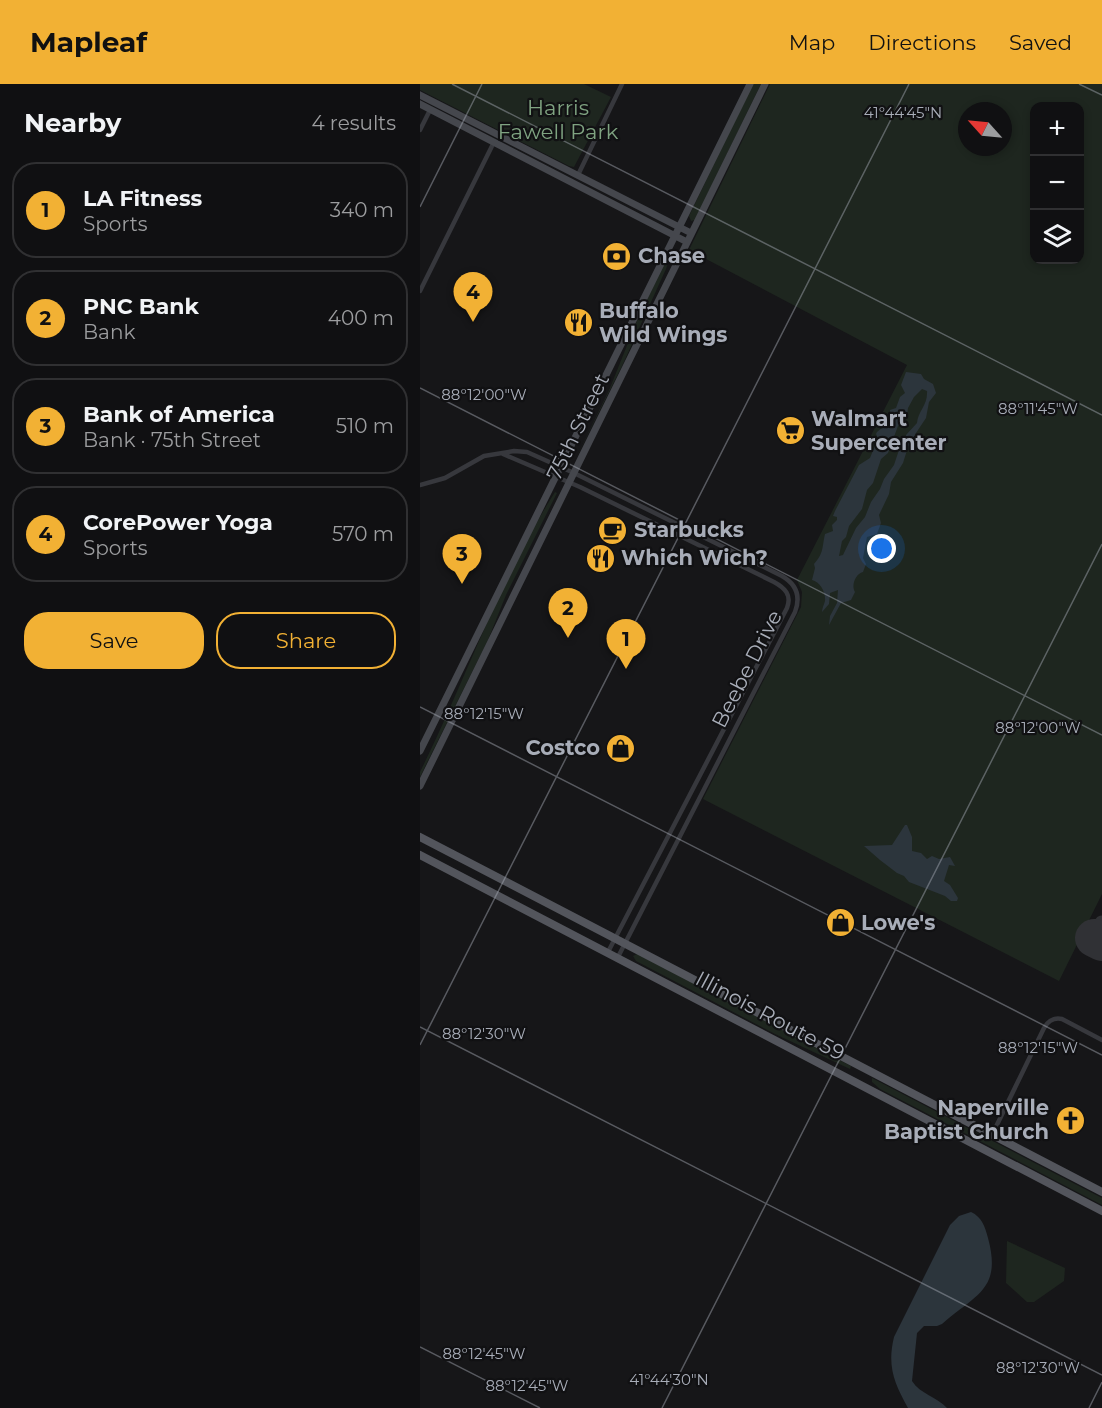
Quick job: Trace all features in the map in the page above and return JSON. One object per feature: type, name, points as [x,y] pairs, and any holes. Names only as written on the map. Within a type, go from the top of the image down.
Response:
[{"type":"main road","name":"75th Street","points":[[420,751],[750,84]]},
{"type":"main road","name":"75th Street","points":[[420,786],[765,84]]},
{"type":"main road","points":[[420,95],[692,233]]},
{"type":"main road","points":[[420,104],[687,242]]},
{"type":"main road","points":[[420,832],[423,839]]},
{"type":"main road","name":"Illinois Route 59","points":[[423,839],[1102,1192]]},
{"type":"main road","name":"Illinois Route 59","points":[[420,855],[1102,1211]]},
{"type":"street","points":[[574,183],[622,84]]},
{"type":"street","points":[[420,130],[430,110]]},
{"type":"street","points":[[420,291],[498,134]]},
{"type":"street","name":"Beebe Drive","points":[[420,485],[446,478],[484,456],[514,451],[527,452],[785,577],[796,588],[798,597],[795,612],[618,957]]},
{"type":"street","name":"Beebe Drive","points":[[503,454],[569,482],[774,582],[783,587],[789,597],[787,608],[608,952]]},
{"type":"street","points":[[992,1135],[1044,1028],[1053,1019],[1065,1020],[1102,1040]]},
{"type":"green space","name":"Harris Fawell Park","points":[[420,84],[584,84],[611,97],[574,167],[420,90]]},
{"type":"green space","points":[[753,84],[761,84],[695,220],[691,221],[689,216]]},
{"type":"green space","points":[[770,84],[1102,84],[1102,894],[1059,981],[703,799],[801,607],[802,592],[797,580],[907,365],[689,250]]},
{"type":"green space","points":[[670,253],[666,269],[622,366],[574,462],[610,388],[638,318]]},
{"type":"green space","points":[[555,492],[557,493],[506,595],[488,640],[420,777],[420,772],[500,595],[535,525]]},
{"type":"green space","points":[[637,954],[851,1066],[850,1069],[775,1034],[636,961],[633,956]]},
{"type":"green space","points":[[872,1078],[1102,1198],[1102,1205],[880,1089],[872,1082]]},
{"type":"green space","points":[[1007,1241],[1065,1268],[1064,1281],[1034,1302],[1027,1302],[1006,1283]]},
{"type":"shaded area","points":[[906,372],[921,374],[924,379],[933,384],[936,393],[929,402],[926,418],[908,447],[903,463],[891,482],[889,494],[879,515],[881,523],[877,534],[867,537],[863,558],[866,564],[863,572],[854,580],[855,592],[851,600],[841,603],[829,625],[830,616],[837,603],[838,590],[830,593],[829,604],[822,612],[825,594],[820,585],[812,580],[814,564],[821,553],[825,534],[833,531],[832,525],[837,517],[833,516],[859,465],[870,458],[878,438],[877,432],[888,424],[890,410],[896,408],[900,397],[905,393],[901,385]],"holes":[[[922,389],[927,391],[917,423],[906,435],[894,465],[871,502],[865,517],[856,528],[843,555],[839,556],[842,541],[846,537],[849,526],[862,509],[867,490],[873,483],[881,459],[888,453],[898,426],[907,415],[914,397]]]},
{"type":"shaded area","points":[[905,825],[912,837],[912,851],[921,853],[927,859],[932,856],[939,859],[950,857],[955,866],[949,865],[944,881],[950,885],[958,898],[957,901],[951,901],[945,896],[909,882],[864,846],[892,845]]},
{"type":"shaded area","points":[[971,1212],[984,1226],[988,1238],[992,1269],[989,1280],[975,1297],[942,1324],[924,1326],[917,1333],[912,1381],[919,1389],[947,1408],[908,1408],[893,1374],[891,1357],[894,1337],[950,1225],[959,1216]]},
{"type":"taxiway","points":[[1094,938],[1102,923]]},
{"type":"runway","points":[[1094,938],[1102,942]]},
{"type":"place","name":"Chase","points":[[617,256]]},
{"type":"place","name":"CorePower Yoga","points":[[473,322]]},
{"type":"place","name":"Buffalo Wild Wings","points":[[578,323]]},
{"type":"place","name":"Walmart Supercenter","points":[[790,431]]},
{"type":"place","name":"Starbucks","points":[[613,530]]},
{"type":"place","name":"Which Wich?","points":[[600,558]]},
{"type":"place","name":"Bank of America","points":[[462,584]]},
{"type":"place","name":"PNC Bank","points":[[568,638]]},
{"type":"place","name":"LA Fitness","points":[[626,669]]},
{"type":"place","name":"Costco","points":[[621,748]]},
{"type":"place","name":"Lowe's","points":[[840,923]]},
{"type":"place","name":"Naperville Baptist Church","points":[[1070,1120]]}]
